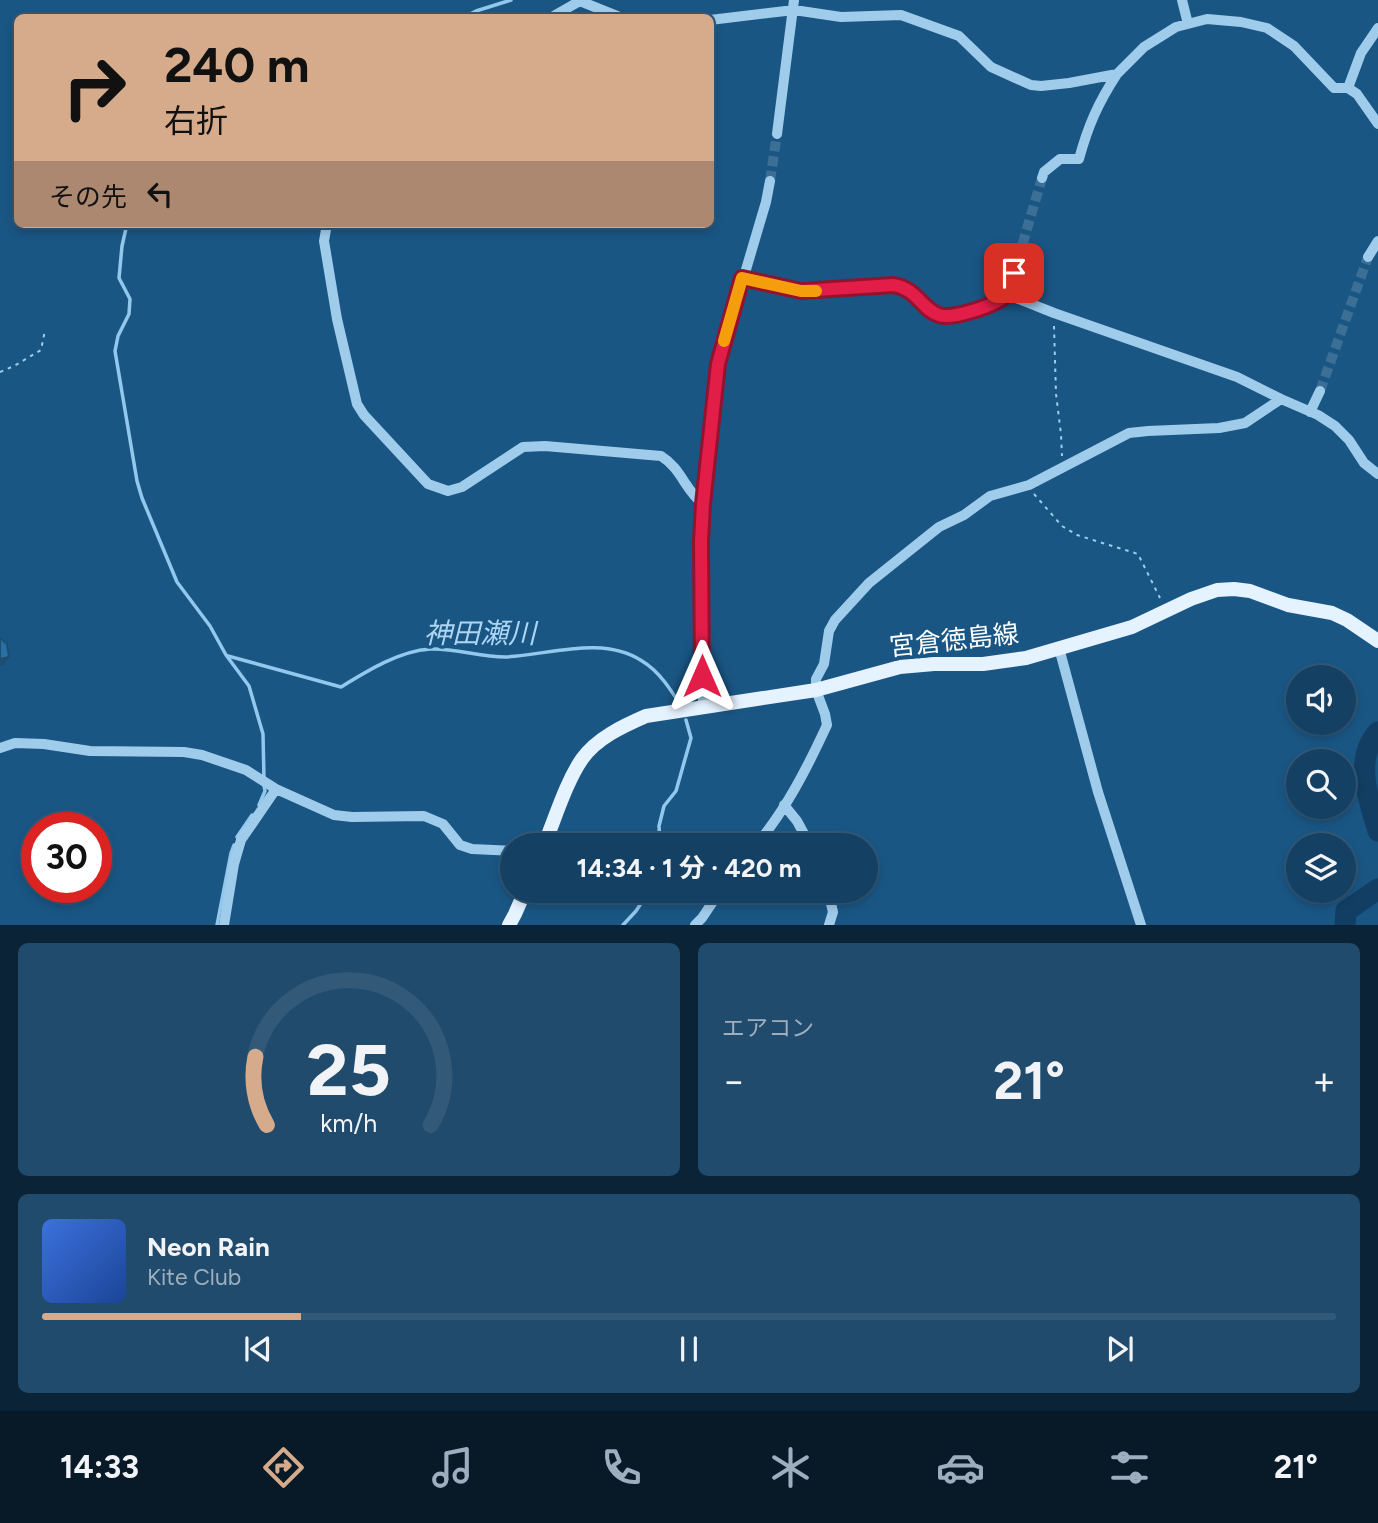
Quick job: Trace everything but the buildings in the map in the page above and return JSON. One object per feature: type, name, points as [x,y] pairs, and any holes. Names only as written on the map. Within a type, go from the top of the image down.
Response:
[{"type":"main road","name":"宮倉徳島線","points":[[549,833],[583,758],[597,744],[625,725],[646,716],[816,690],[900,667],[983,664],[1026,658],[1132,626],[1217,590],[1250,591],[1288,605],[1332,614],[1348,620],[1378,641]]},
{"type":"main road","points":[[509,925],[520,903]]},
{"type":"street","points":[[1182,0],[1188,24]]},
{"type":"street","points":[[557,14],[580,1],[612,14]]},
{"type":"street","points":[[714,19],[794,5],[841,17],[901,15],[959,36],[991,67],[1031,85],[1069,83],[1117,74]]},
{"type":"street","points":[[777,134],[794,5]]},
{"type":"street","points":[[1042,178],[1044,172],[1060,159],[1079,159],[1100,100],[1117,74],[1144,47],[1175,27],[1207,19],[1267,28],[1294,46],[1334,88],[1348,88],[1357,94],[1378,124]]},
{"type":"street","points":[[1348,88],[1360,53],[1378,28]]},
{"type":"street","points":[[703,707],[701,541],[718,364],[766,202],[769,181]]},
{"type":"street","points":[[326,228],[324,241],[335,306],[357,404],[428,484],[448,491],[462,487],[523,447],[545,446],[661,456],[673,463],[695,497],[703,504]]},
{"type":"street","points":[[1368,257],[1378,241]]},
{"type":"street","points":[[742,278],[801,291],[903,286],[934,314],[942,317],[988,306],[1006,294],[1014,273]]},
{"type":"street","points":[[1006,294],[1237,377],[1318,415],[1335,426],[1349,440],[1364,463],[1378,474]]},
{"type":"street","points":[[1310,412],[1320,391]]},
{"type":"street","points":[[766,833],[784,806],[827,724],[816,690],[816,679],[824,664],[829,631],[835,620],[869,583],[939,527],[964,515],[990,496],[1029,485],[1129,433],[1219,428],[1245,422],[1280,399]]},
{"type":"street","points":[[1059,648],[1098,792],[1141,925]]},
{"type":"street","points":[[0,748],[15,743],[44,744],[90,751],[184,752],[202,755],[246,770],[276,789],[334,816],[424,816],[443,824],[460,845],[472,849],[500,850]]},
{"type":"street","points":[[224,925],[234,864],[242,840],[276,789]]},
{"type":"street","points":[[784,806],[804,833]]},
{"type":"street","points":[[695,925],[712,903]]},
{"type":"street","points":[[829,925],[834,912],[831,903]]},
{"type":"path","points":[[1054,313],[1061,468]]},
{"type":"path","points":[[0,372],[38,352],[45,330]]},
{"type":"path","points":[[1029,485],[1046,510],[1062,526],[1077,535],[1138,554],[1166,612]]},
{"type":"waterway","points":[[470,14],[511,0]]},
{"type":"waterway","points":[[126,228],[119,278],[130,299],[129,314],[118,336],[115,351],[137,481],[177,582],[249,686],[263,734],[264,779]]},
{"type":"waterway","name":"神田瀬川","points":[[228,656],[341,687],[384,663],[430,649],[505,657],[575,648],[610,649],[626,653],[648,665],[664,681],[681,706]]},
{"type":"waterway","name":"神田瀬川","points":[[659,833],[664,806],[676,791],[691,738],[686,720]]},
{"type":"waterway","points":[[1378,732],[1370,743],[1365,767],[1367,793],[1378,831]]},
{"type":"waterway","points":[[259,805],[265,791],[264,786]]},
{"type":"waterway","points":[[237,837],[252,815]]},
{"type":"waterway","points":[[217,925],[234,845]]},
{"type":"waterway","points":[[1345,925],[1346,911],[1378,889]]},
{"type":"waterway","name":"神田瀬川","points":[[623,925],[641,903]]},
{"type":"tunnel","points":[[770,181],[777,134]]},
{"type":"tunnel","points":[[1014,273],[1042,178]]},
{"type":"tunnel","points":[[1320,391],[1368,257]]},
{"type":"slow traffic","points":[[724,341],[742,278],[801,291],[816,291]]},
{"type":"route","points":[[702,676],[703,504],[718,364],[742,278],[801,291],[903,286],[934,314],[942,317],[988,306],[1006,294],[1014,273]]}]
